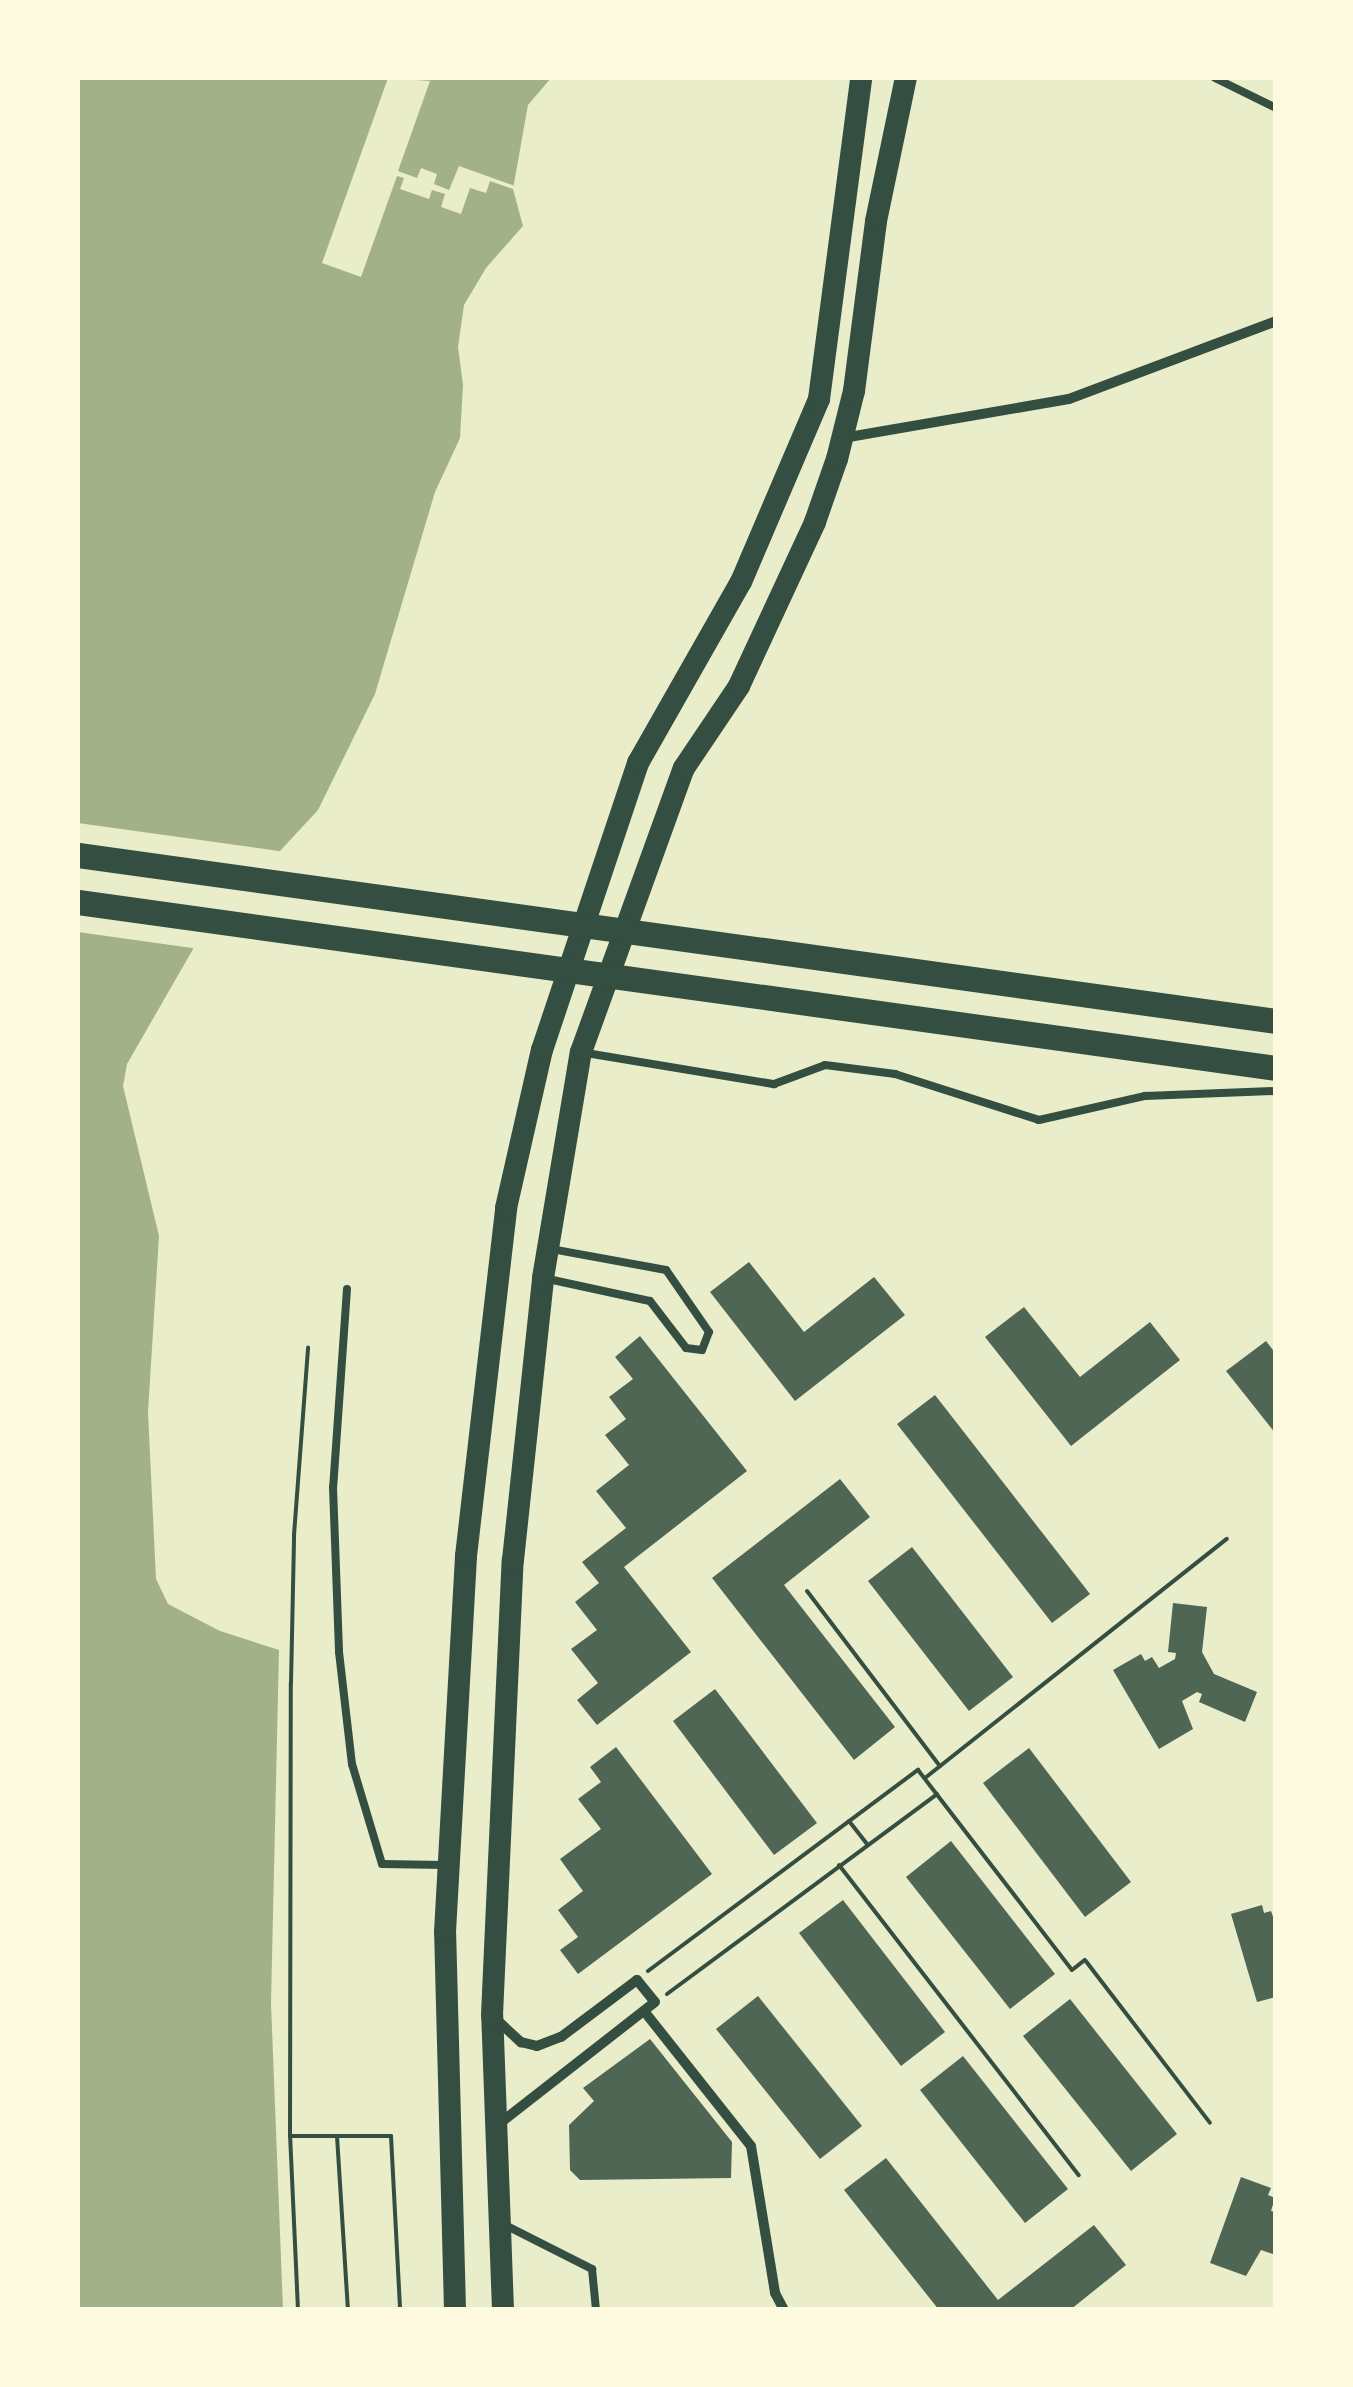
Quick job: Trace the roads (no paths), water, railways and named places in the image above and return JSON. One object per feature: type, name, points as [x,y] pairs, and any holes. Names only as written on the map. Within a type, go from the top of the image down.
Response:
[{"type":"highway","points":[[78,855],[1276,1021]]},
{"type":"highway","points":[[78,902],[1276,1068]]},
{"type":"main road","points":[[455,2310],[444,1932],[466,1556],[506,1208],[530,1099],[573,950],[638,763],[741,582],[820,398],[860,78]]},
{"type":"main road","points":[[504,2310],[492,2015],[513,1560],[543,1278],[581,1052],[684,768],[739,686],[815,522],[854,391],[876,220],[906,78]]},
{"type":"street","points":[[842,438],[1069,399],[1276,321]]},
{"type":"street","points":[[492,2015],[521,2042],[537,2046],[561,2037],[636,1980],[655,2002],[498,2125]]},
{"type":"street","points":[[644,2012],[751,2146],[774,2293],[784,2310]]},
{"type":"lane","points":[[1215,78],[1276,108]]},
{"type":"lane","points":[[581,1052],[774,1084],[825,1066],[896,1074],[1039,1120],[1145,1096],[1276,1091]]},
{"type":"lane","points":[[543,1278],[650,1301],[686,1348],[702,1350],[709,1332],[666,1270],[548,1248]]},
{"type":"lane","points":[[347,1289],[332,1487],[339,1652],[352,1764],[382,1864],[448,1866]]},
{"type":"lane","points":[[501,2222],[592,2269],[596,2310]]}]
